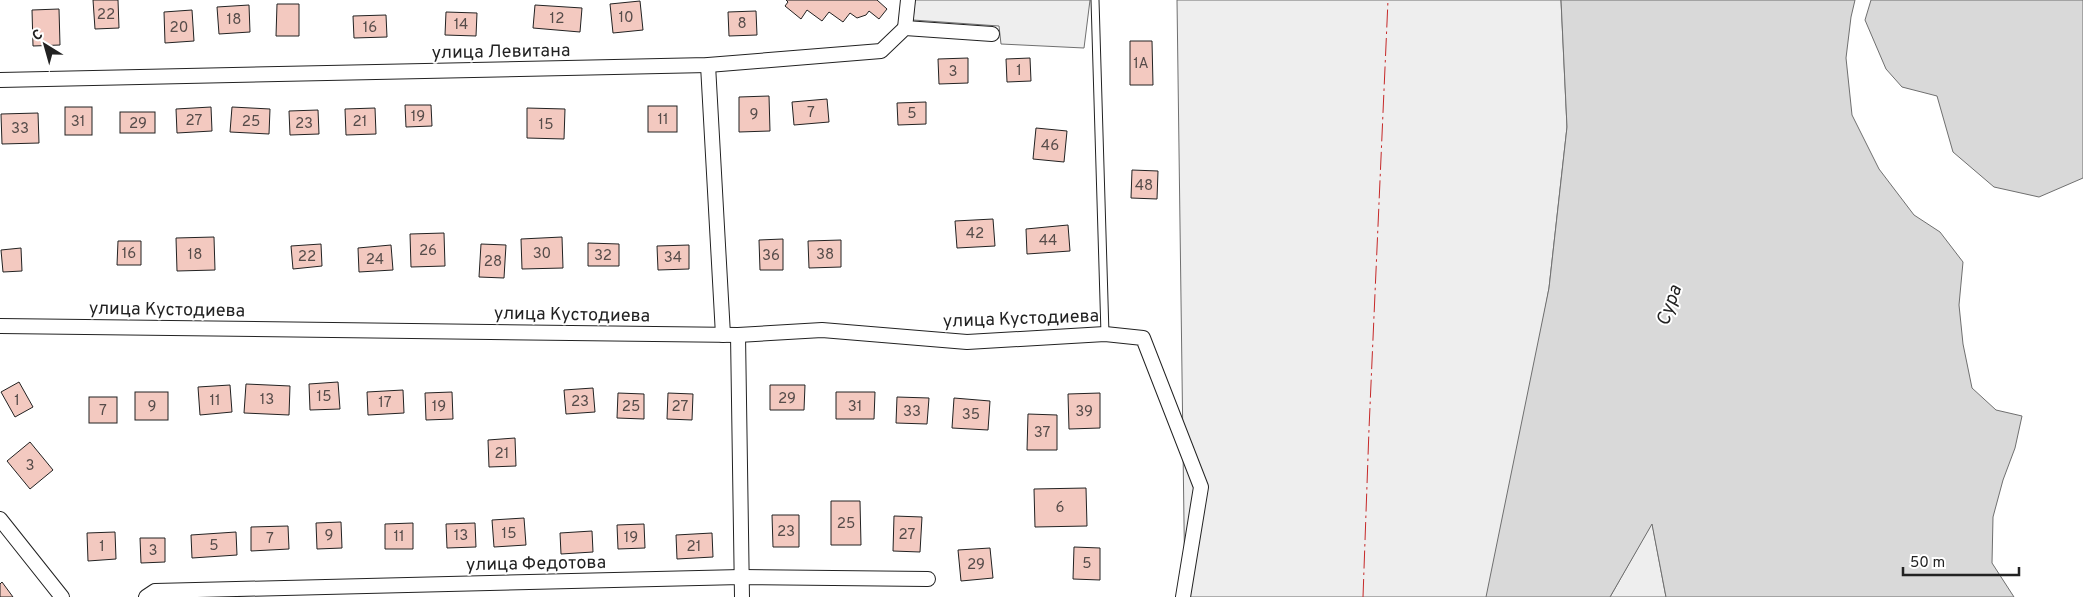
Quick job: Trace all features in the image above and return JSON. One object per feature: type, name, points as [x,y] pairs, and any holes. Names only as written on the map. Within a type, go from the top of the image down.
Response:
[{"type":"street","points":[[908,0],[905,28],[992,34]]},
{"type":"street","name":"улица Левитана","points":[[0,80],[708,65],[881,51],[905,28]]},
{"type":"street","points":[[708,65],[723,335]]},
{"type":"street","name":"улица Кустодиева","points":[[0,326],[723,335],[822,330],[967,342],[1105,334],[1143,338],[1201,487],[1183,597]]},
{"type":"street","points":[[738,335],[742,597]]},
{"type":"street","points":[[0,519],[62,597]]},
{"type":"street","name":"улица Федотова","points":[[146,597],[154,591],[741,577],[928,580]]},
{"type":"lane","points":[[1095,0],[1105,334]]},
{"type":"shaded area","points":[[915,0],[1090,0],[1084,48],[1001,44],[999,26],[913,20]]},
{"type":"shaded area","points":[[1177,0],[1561,0],[1567,127],[1549,288],[1494,597],[1185,597]]},
{"type":"shaded area","points":[[1652,523],[1666,597],[1610,597]]},
{"type":"water","name":"Сура","points":[[1561,0],[1855,0],[1846,58],[1852,115],[1879,169],[1914,215],[1940,232],[1963,262],[1959,305],[1963,344],[1972,388],[1996,410],[2022,416],[2015,448],[2003,480],[1993,517],[1992,563],[2014,597],[1666,597],[1652,524],[1610,597],[1486,597],[1549,288],[1567,127]]},
{"type":"water","points":[[1871,0],[2083,0],[2083,178],[2039,197],[1994,187],[1953,152],[1937,96],[1902,87],[1886,69],[1865,20]]},
{"type":"building","points":[[93,0],[118,0],[119,28],[95,29]]},
{"type":"building","points":[[786,0],[877,0],[887,9],[879,19],[869,11],[866,15],[857,18],[850,13],[843,22],[829,12],[822,21],[807,10],[801,19],[785,6],[788,2]]},
{"type":"building","points":[[640,1],[643,30],[613,33],[610,4]]},
{"type":"building","points":[[277,4],[299,4],[299,36],[276,36]]},
{"type":"building","points":[[249,5],[250,32],[219,34],[217,7]]},
{"type":"building","points":[[535,5],[582,8],[580,32],[533,28]]},
{"type":"building","points":[[59,9],[60,45],[33,46],[32,10]]},
{"type":"building","points":[[192,10],[194,41],[165,43],[164,12]]},
{"type":"building","points":[[756,11],[757,35],[729,36],[728,12]]},
{"type":"building","points":[[446,12],[477,13],[476,36],[445,35]]},
{"type":"building","points":[[386,15],[387,37],[354,38],[353,16]]},
{"type":"building","points":[[1130,41],[1152,41],[1153,85],[1130,85]]},
{"type":"building","points":[[968,58],[968,83],[939,84],[938,59]]},
{"type":"building","points":[[1030,58],[1031,81],[1007,82],[1006,59]]},
{"type":"building","points":[[769,96],[770,131],[739,132],[739,97]]},
{"type":"building","points":[[827,99],[829,122],[794,125],[792,102]]},
{"type":"building","points":[[926,102],[926,124],[898,125],[897,103]]},
{"type":"building","points":[[405,105],[431,105],[432,126],[406,127]]},
{"type":"building","points":[[648,106],[677,106],[677,132],[648,132]]},
{"type":"building","points":[[65,107],[92,107],[92,135],[65,135]]},
{"type":"building","points":[[211,107],[212,131],[177,133],[176,109]]},
{"type":"building","points":[[232,107],[270,109],[269,134],[230,132]]},
{"type":"building","points":[[375,108],[376,134],[346,135],[345,109]]},
{"type":"building","points":[[527,108],[565,109],[564,139],[527,138]]},
{"type":"building","points":[[318,110],[319,134],[290,135],[289,111]]},
{"type":"building","points":[[120,112],[155,112],[155,133],[120,133]]},
{"type":"building","points":[[38,113],[39,143],[2,144],[1,114]]},
{"type":"building","points":[[1036,128],[1067,131],[1064,162],[1033,159]]},
{"type":"building","points":[[1132,170],[1158,171],[1157,199],[1131,198]]},
{"type":"building","points":[[993,219],[995,246],[957,248],[955,221]]},
{"type":"building","points":[[1068,225],[1070,251],[1027,254],[1026,229]]},
{"type":"building","points":[[444,233],[445,266],[411,267],[410,234]]},
{"type":"building","points":[[214,237],[215,270],[177,271],[176,238]]},
{"type":"building","points":[[562,237],[563,268],[522,269],[521,239]]},
{"type":"building","points":[[783,239],[783,270],[760,270],[759,240]]},
{"type":"building","points":[[841,240],[841,267],[809,268],[808,241]]},
{"type":"building","points":[[118,241],[141,241],[141,265],[117,265]]},
{"type":"building","points":[[588,243],[619,244],[619,266],[588,266]]},
{"type":"building","points":[[321,244],[322,266],[293,269],[291,246]]},
{"type":"building","points":[[481,244],[506,245],[504,278],[479,277]]},
{"type":"building","points":[[391,245],[393,270],[359,272],[358,248]]},
{"type":"building","points":[[689,245],[689,269],[658,270],[657,246]]},
{"type":"building","points":[[21,248],[22,271],[3,272],[1,250]]},
{"type":"building","points":[[19,382],[33,407],[15,417],[1,392]]},
{"type":"building","points":[[338,382],[340,409],[310,410],[309,384]]},
{"type":"building","points":[[246,384],[290,386],[289,415],[244,413]]},
{"type":"building","points":[[230,385],[232,412],[200,415],[198,387]]},
{"type":"building","points":[[770,385],[805,385],[804,410],[770,410]]},
{"type":"building","points":[[593,388],[595,412],[566,414],[564,390]]},
{"type":"building","points":[[403,390],[404,413],[368,415],[367,392]]},
{"type":"building","points":[[135,392],[168,392],[168,420],[135,420]]},
{"type":"building","points":[[452,392],[453,419],[426,420],[425,393]]},
{"type":"building","points":[[836,392],[875,392],[874,419],[836,419]]},
{"type":"building","points":[[618,393],[644,394],[644,419],[617,418]]},
{"type":"building","points":[[668,393],[693,394],[692,420],[667,419]]},
{"type":"building","points":[[1100,393],[1100,428],[1069,429],[1068,394]]},
{"type":"building","points":[[89,397],[117,397],[117,423],[89,423]]},
{"type":"building","points":[[897,397],[929,398],[927,424],[896,423]]},
{"type":"building","points":[[954,398],[990,401],[988,430],[952,428]]},
{"type":"building","points":[[1028,414],[1057,415],[1057,450],[1027,450]]},
{"type":"building","points":[[515,438],[516,466],[489,467],[488,440]]},
{"type":"building","points":[[30,442],[53,470],[30,489],[7,461]]},
{"type":"building","points":[[1086,488],[1087,526],[1035,527],[1034,489]]},
{"type":"building","points":[[831,501],[860,501],[861,545],[831,545]]},
{"type":"building","points":[[772,515],[799,515],[799,547],[773,547]]},
{"type":"building","points":[[894,516],[922,517],[920,552],[893,551]]},
{"type":"building","points":[[524,518],[526,545],[494,547],[492,520]]},
{"type":"building","points":[[341,522],[342,548],[317,549],[316,523]]},
{"type":"building","points":[[413,523],[413,549],[385,549],[385,524]]},
{"type":"building","points":[[475,523],[476,547],[447,548],[446,524]]},
{"type":"building","points":[[644,524],[645,548],[618,549],[617,525]]},
{"type":"building","points":[[288,526],[289,549],[251,551],[251,527]]},
{"type":"building","points":[[592,531],[593,552],[561,554],[560,533]]},
{"type":"building","points":[[115,532],[116,559],[88,561],[87,533]]},
{"type":"building","points":[[236,532],[237,555],[192,558],[191,535]]},
{"type":"building","points":[[712,533],[713,557],[677,559],[676,535]]},
{"type":"building","points":[[140,538],[165,538],[165,562],[141,563]]},
{"type":"building","points":[[1074,547],[1100,548],[1100,580],[1073,579]]},
{"type":"building","points":[[990,548],[993,578],[961,581],[958,550]]},
{"type":"building","points":[[2,582],[13,597],[0,597],[0,584]]},
{"type":"power","points":[[1363,597],[1388,0]]}]
